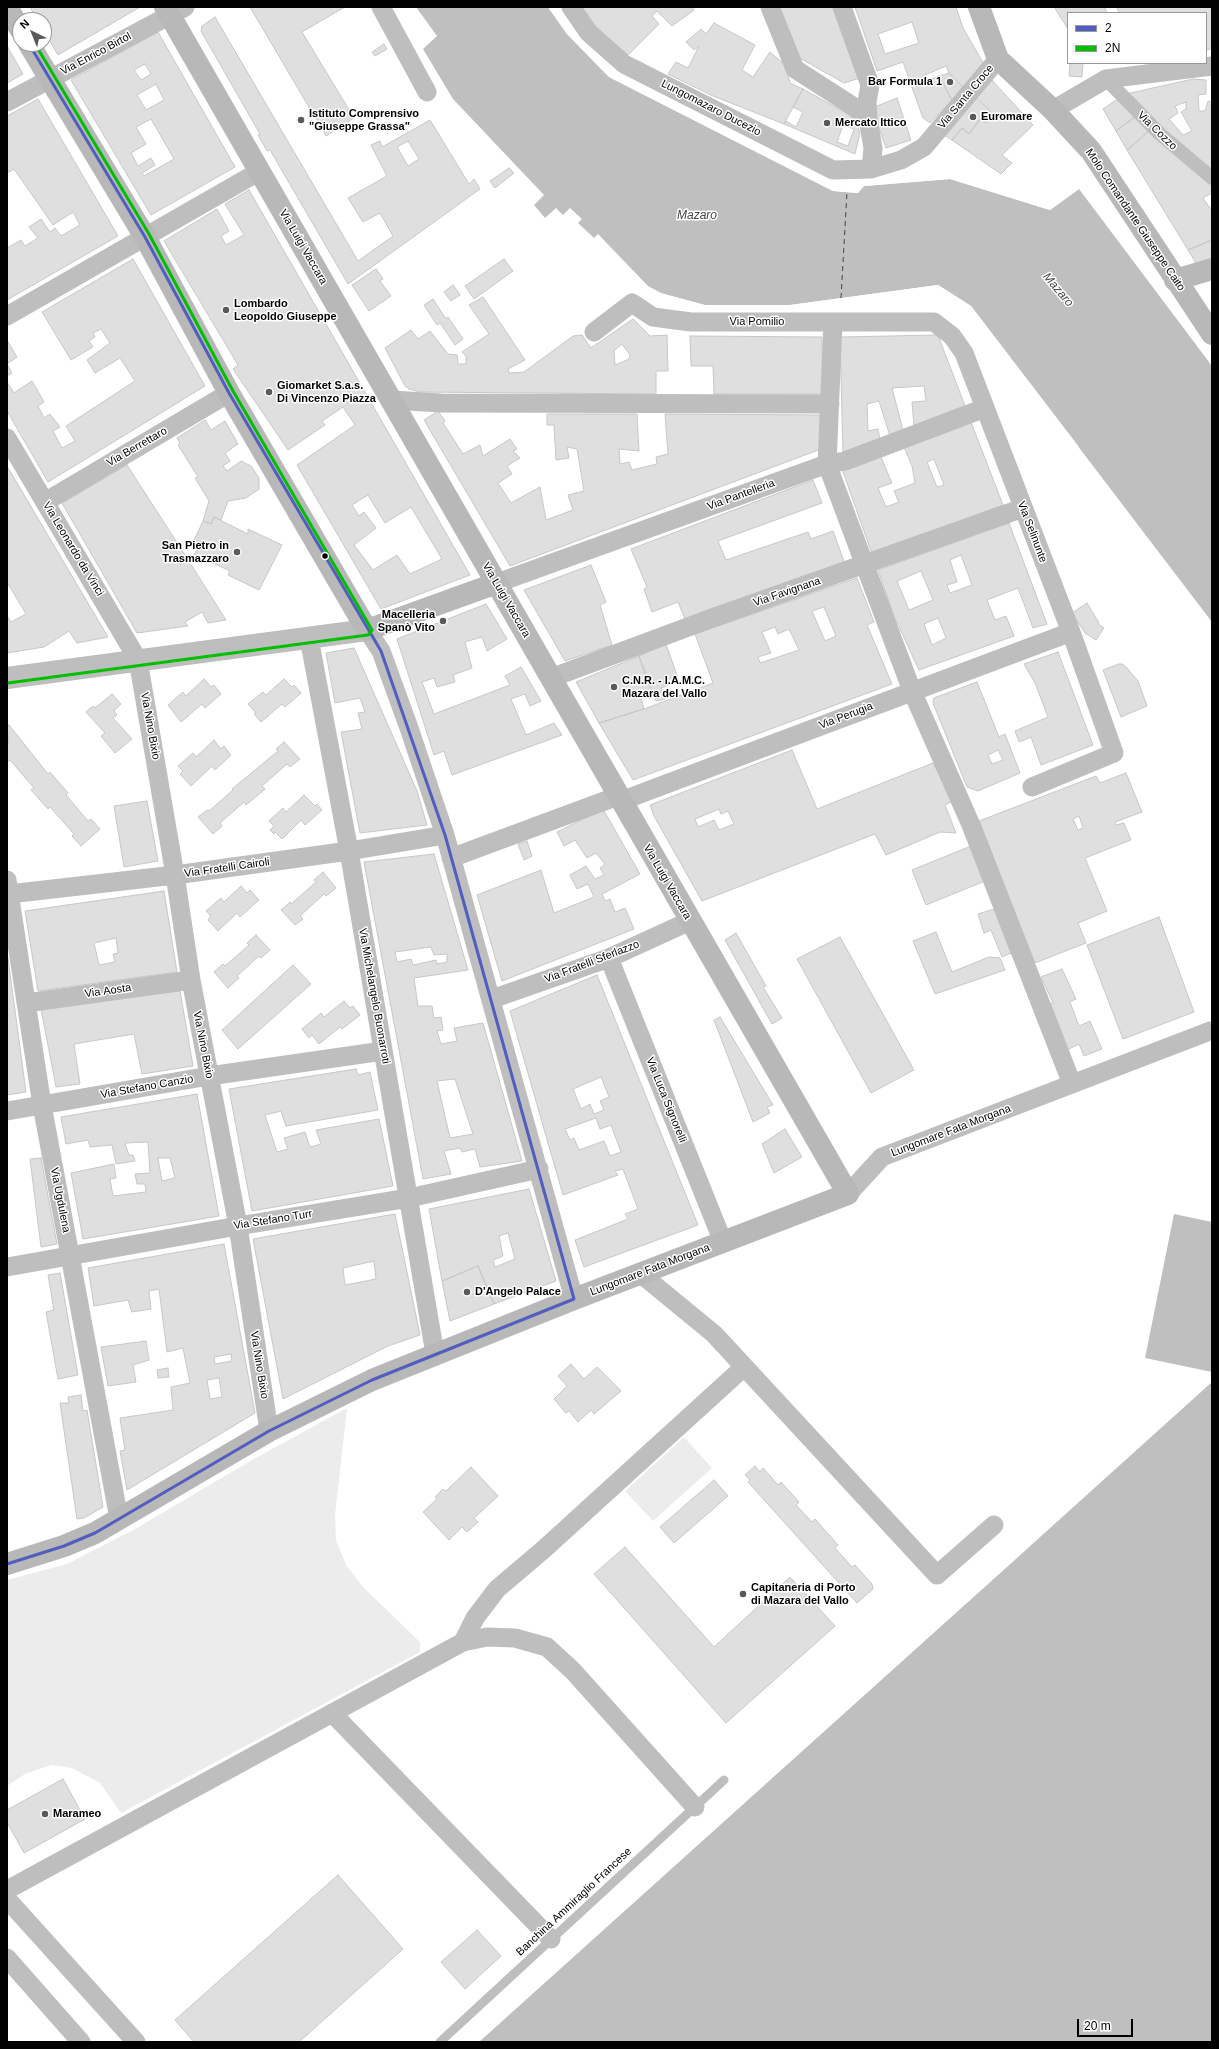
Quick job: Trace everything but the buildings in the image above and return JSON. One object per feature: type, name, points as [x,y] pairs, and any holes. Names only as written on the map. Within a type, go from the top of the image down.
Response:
[{"type":"main road","points":[[979,7],[998,59]]},
{"type":"main road","name":"Via Luigi Vaccara","points":[[173,9],[182,38],[498,583],[690,921],[848,1194]]},
{"type":"main road","points":[[34,52],[145,237],[229,393],[367,630],[498,583]]},
{"type":"main road","name":"Molo Comandante Giuseppe Caito","points":[[998,59],[1053,110],[1091,151],[1212,334]]},
{"type":"main road","points":[[1175,280],[1212,269]]},
{"type":"main road","name":"Lungomare Fata Morgana","points":[[7,1564],[64,1546],[95,1534],[269,1431],[372,1380],[574,1299],[848,1194]]},
{"type":"street","points":[[381,7],[427,92]]},
{"type":"street","name":"Lungomazaro Ducezio","points":[[571,7],[589,32],[624,64],[833,170],[871,169],[901,160],[924,147],[934,135]]},
{"type":"street","points":[[770,7],[795,69],[851,105],[868,119]]},
{"type":"street","points":[[842,7],[870,85],[867,102],[868,119],[873,148],[871,169]]},
{"type":"street","name":"Via Enrico Birtol","points":[[7,102],[173,9]]},
{"type":"street","name":"Via Santa Croce","points":[[934,135],[998,59]]},
{"type":"street","points":[[1053,110],[1106,79],[1212,66]]},
{"type":"street","name":"Via Cozzo","points":[[1106,79],[1160,134],[1212,178]]},
{"type":"street","points":[[7,316],[260,171]]},
{"type":"street","name":"Via Pomilio","points":[[594,332],[632,303],[653,317],[691,322],[934,322]]},
{"type":"street","points":[[833,322],[827,464],[912,691],[971,825],[1072,1084]]},
{"type":"street","name":"Via Selinunte","points":[[934,322],[952,336],[964,353],[1071,632],[1114,753],[1032,787]]},
{"type":"street","name":"Via Berrettaro","points":[[45,502],[229,393]]},
{"type":"street","points":[[391,400],[441,403],[830,404]]},
{"type":"street","name":"Via Pantelleria","points":[[498,583],[827,464],[846,461],[985,408]]},
{"type":"street","name":"Via Leonardo da Vinci","points":[[7,438],[138,660]]},
{"type":"street","name":"Via Favignana","points":[[551,678],[1023,508]]},
{"type":"street","points":[[7,678],[367,630],[381,652],[409,728],[445,835],[492,999],[574,1299]]},
{"type":"street","name":"Via Perugia","points":[[452,858],[620,798],[1071,632]]},
{"type":"street","name":"Via Michelangelo Buonarroti","points":[[309,638],[349,851],[435,1354]]},
{"type":"street","name":"Via Nino Bixio","points":[[138,660],[175,875],[191,980],[238,1226],[269,1431]]},
{"type":"street","name":"Via Fratelli Cairoli","points":[[8,887],[175,875],[349,851],[445,835]]},
{"type":"street","name":"Via Ugdulena","points":[[8,887],[42,1105],[119,1519]]},
{"type":"street","name":"Via Fratelli Sferlazzo","points":[[492,999],[609,958],[690,921]]},
{"type":"street","name":"Via Luca Signorelli","points":[[609,958],[723,1242]]},
{"type":"street","name":"Via Aosta","points":[[26,1003],[191,980]]},
{"type":"street","name":"Lungomare Fata Morgana","points":[[848,1194],[882,1157],[1210,1031]]},
{"type":"street","name":"Via Stefano Canzio","points":[[7,1111],[209,1076],[383,1052]]},
{"type":"street","name":"Via Stefano Turr","points":[[7,1267],[71,1257],[238,1226],[409,1198],[539,1169]]},
{"type":"street","points":[[640,1274],[714,1334],[937,1576],[994,1524]]},
{"type":"street","points":[[463,1642],[475,1618],[497,1589],[549,1545],[744,1367]]},
{"type":"street","points":[[7,1890],[463,1642],[488,1637],[515,1638],[547,1647],[573,1671],[695,1807]]},
{"type":"street","points":[[332,1713],[551,1939]]},
{"type":"street","points":[[7,1899],[136,2042]]},
{"type":"street","points":[[7,1958],[81,2042]]},
{"type":"lane","name":"Banchina Ammiraglio Francese","points":[[440,2042],[724,1780]]},
{"type":"shaded area","points":[[347,1408],[335,1515],[336,1540],[346,1565],[364,1588],[420,1642],[420,1652],[121,1813],[100,1783],[72,1768],[51,1765],[25,1774],[7,1786],[7,1580],[67,1564],[135,1529],[252,1460]]},
{"type":"shaded area","points":[[684,1437],[712,1468],[653,1521],[625,1491]]},
{"type":"water","name":"Mazaro","points":[[416,7],[548,7],[567,34],[609,77],[833,191],[858,193],[864,186],[950,179],[1050,210],[1079,189],[1212,366],[1212,622],[971,306],[938,285],[790,305],[705,305],[661,293],[648,286],[598,234],[594,238],[578,223],[582,219],[570,208],[563,215],[556,208],[545,218],[534,205],[544,195],[453,99],[423,49],[437,36]]},
{"type":"water","points":[[1174,1214],[1212,1222],[1212,1372],[1145,1358]]},
{"type":"water","points":[[1212,1382],[1212,2042],[479,2042],[1029,1547]]},
{"type":"pier","points":[[548,7],[551,7],[569,32],[611,75],[833,189],[857,191],[864,184],[951,177],[1050,207],[1078,187],[1079,189],[1050,210],[950,179],[864,186],[858,193],[833,191],[609,77],[567,34]]},
{"type":"pier","points":[[938,285],[971,306],[1079,447],[1079,450],[970,307],[938,287],[790,307],[705,307],[665,297],[666,295],[705,305],[790,305]]},
{"type":"pier","points":[[1028,1546],[1029,1547],[477,2042],[478,2041]]},
{"type":"ferry route","points":[[841,298],[847,192]]},
{"type":"transit line","name":"2","points":[[7,1564],[64,1546],[95,1533],[269,1431],[372,1380],[574,1299],[445,835],[381,651],[229,393],[145,237],[34,52]]},
{"type":"transit line","name":"2N","points":[[8,683],[368,635],[372,630],[233,391],[149,234],[40,52]]},
{"type":"place","name":"Bar Formula 1","points":[[950,82]]},
{"type":"place","name":"Euromare","points":[[973,117]]},
{"type":"place","name":"Istituto Comprensivo \"Giuseppe Grassa\"","points":[[301,120]]},
{"type":"place","name":"Mercato Ittico","points":[[827,123]]},
{"type":"place","name":"Lombardo Leopoldo Giuseppe","points":[[226,310]]},
{"type":"place","name":"Giomarket S.a.s. Di Vincenzo Piazza","points":[[269,392]]},
{"type":"place","name":"San Pietro in Trasmazzaro","points":[[237,552]]},
{"type":"place","name":"Macelleria Spanò Vito","points":[[443,621]]},
{"type":"place","name":"C.N.R. - I.A.M.C. Mazara del Vallo","points":[[614,687]]},
{"type":"place","name":"D'Angelo Palace","points":[[467,1292]]},
{"type":"place","name":"Capitaneria di Porto di Mazara del Vallo","points":[[743,1594]]},
{"type":"place","name":"Marameo","points":[[45,1814]]}]
